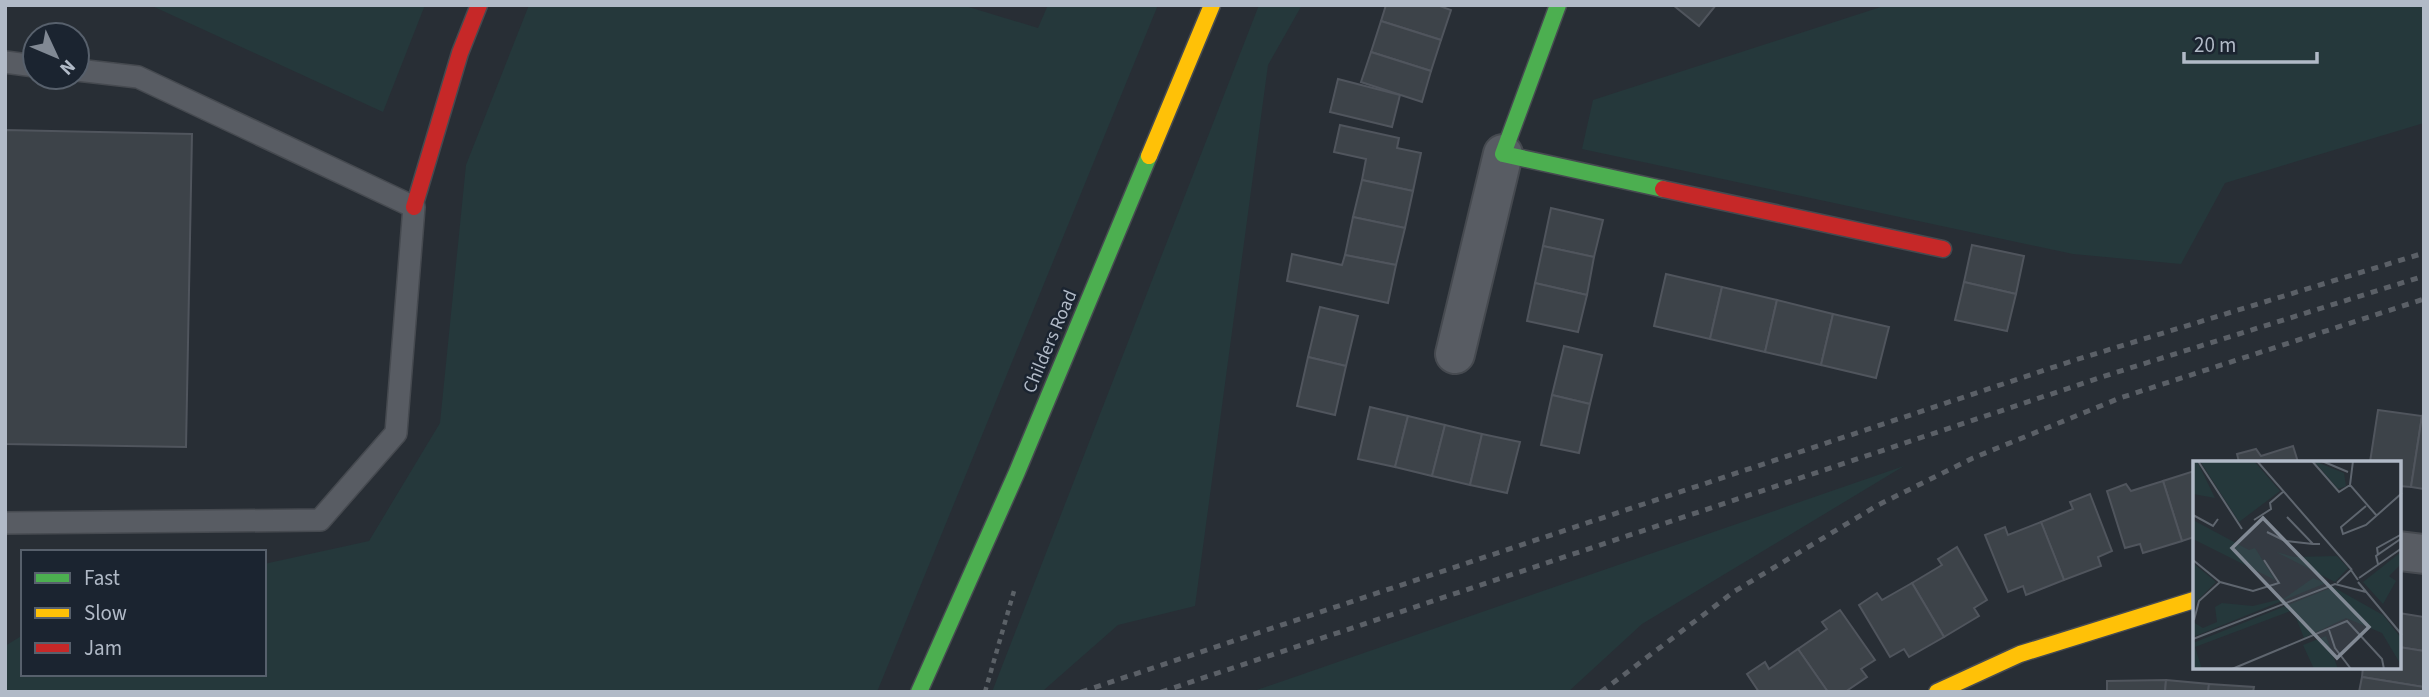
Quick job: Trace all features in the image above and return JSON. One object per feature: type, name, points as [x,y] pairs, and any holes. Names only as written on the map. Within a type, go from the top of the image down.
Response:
[{"type":"street","points":[[414,207],[460,53],[480,5]]},
{"type":"street","name":"Childers Road","points":[[919,692],[1017,472],[1212,5]]},
{"type":"street","points":[[1455,354],[1503,154],[1558,5]]},
{"type":"street","points":[[1503,154],[1943,249]]},
{"type":"street","points":[[2401,551],[2424,554]]},
{"type":"street","points":[[1937,692],[2020,654],[2193,600]]},
{"type":"lane","points":[[5,523],[320,520],[396,433],[414,207],[138,77],[91,72]]},
{"type":"shaded area","points":[[150,5],[425,5],[383,112]]},
{"type":"shaded area","points":[[529,5],[962,5],[1038,28],[1048,5],[1158,5],[877,692],[5,692],[5,646],[21,636],[21,676],[266,676],[266,564],[369,541],[440,423],[466,165]]},
{"type":"shaded area","points":[[1259,5],[1302,5],[1268,65],[1195,606],[1118,625],[1044,690],[992,692]]},
{"type":"shaded area","points":[[1887,5],[2424,5],[2424,123],[2225,183],[2181,264],[2073,254],[1582,149],[1593,100]]},
{"type":"shaded area","points":[[1904,466],[1642,624],[1568,692],[1251,692]]},
{"type":"building","points":[[1386,5],[1437,5],[1451,10],[1441,40],[1381,21]]},
{"type":"building","points":[[1673,5],[1716,5],[1699,26]]},
{"type":"building","points":[[1381,21],[1441,40],[1431,71],[1371,52]]},
{"type":"building","points":[[1371,52],[1431,71],[1422,102],[1361,82]]},
{"type":"building","points":[[1338,79],[1400,95],[1392,127],[1330,112]]},
{"type":"building","points":[[1340,125],[1399,138],[1397,148],[1421,153],[1413,191],[1362,180],[1366,159],[1334,152]]},
{"type":"building","points":[[5,130],[192,134],[186,447],[5,444]]},
{"type":"building","points":[[1362,180],[1413,191],[1405,228],[1353,217]]},
{"type":"building","points":[[1551,208],[1603,220],[1594,257],[1543,246]]},
{"type":"building","points":[[1353,217],[1405,228],[1396,265],[1345,255]]},
{"type":"building","points":[[1972,245],[2024,256],[2016,294],[1964,282]]},
{"type":"building","points":[[1543,246],[1594,257],[1587,295],[1535,283]]},
{"type":"building","points":[[1292,254],[1342,265],[1345,255],[1396,265],[1388,303],[1287,281]]},
{"type":"building","points":[[1666,274],[1722,287],[1710,339],[1654,326]]},
{"type":"building","points":[[1964,282],[2016,294],[2007,331],[1955,320]]},
{"type":"building","points":[[1535,283],[1587,295],[1578,332],[1527,321]]},
{"type":"building","points":[[1722,287],[1777,300],[1765,352],[1710,339]]},
{"type":"building","points":[[1777,300],[1833,314],[1821,365],[1765,352]]},
{"type":"building","points":[[1320,307],[1358,316],[1346,366],[1308,357]]},
{"type":"building","points":[[1833,314],[1889,327],[1876,378],[1821,365]]},
{"type":"building","points":[[1564,346],[1602,355],[1590,404],[1552,395]]},
{"type":"building","points":[[1308,357],[1346,366],[1335,415],[1297,406]]},
{"type":"building","points":[[1552,395],[1590,404],[1579,453],[1541,445]]},
{"type":"building","points":[[1370,407],[1408,416],[1395,467],[1358,459]]},
{"type":"building","points":[[2378,410],[2422,416],[2411,487],[2401,486],[2401,461],[2370,461]]},
{"type":"building","points":[[1408,416],[1445,425],[1432,476],[1395,467]]},
{"type":"building","points":[[2422,416],[2424,417],[2424,489],[2411,487]]},
{"type":"building","points":[[1445,425],[1482,434],[1470,485],[1432,476]]},
{"type":"building","points":[[1482,434],[1520,442],[1507,493],[1470,485]]},
{"type":"building","points":[[2293,446],[2298,461],[2239,461],[2237,454],[2256,449],[2261,456]]},
{"type":"building","points":[[2193,471],[2193,537],[2182,541],[2163,481]]},
{"type":"building","points":[[2163,481],[2182,541],[2143,553],[2140,544],[2125,548],[2107,491],[2126,484],[2131,491]]},
{"type":"building","points":[[2090,494],[2112,551],[2098,557],[2101,566],[2064,580],[2041,522],[2073,509],[2070,502]]},
{"type":"building","points":[[2041,522],[2064,580],[2026,595],[2023,586],[2008,592],[1985,535],[2005,527],[2008,535]]},
{"type":"building","points":[[1957,547],[1987,600],[1974,608],[1979,616],[1944,637],[1912,583],[1942,565],[1938,559]]},
{"type":"building","points":[[1912,583],[1944,637],[1909,657],[1904,649],[1890,657],[1859,605],[1877,593],[1882,600]]},
{"type":"building","points":[[1840,610],[1875,660],[1861,669],[1867,677],[1845,692],[1828,692],[1798,649],[1827,629],[1822,622]]},
{"type":"building","points":[[2401,613],[2424,617],[2424,651],[2401,647]]},
{"type":"building","points":[[2401,647],[2424,651],[2424,687],[2362,677],[2363,669],[2401,669]]},
{"type":"building","points":[[1798,649],[1828,692],[1759,692],[1747,674],[1765,662],[1769,669]]},
{"type":"building","points":[[2362,677],[2424,687],[2424,692],[2359,692]]},
{"type":"building","points":[[2166,680],[2165,692],[2107,692],[2107,681]]},
{"type":"building","points":[[2166,680],[2209,684],[2208,692],[2165,692]]},
{"type":"building","points":[[2209,684],[2254,687],[2253,692],[2208,692]]},
{"type":"railway","points":[[1081,692],[2072,361],[2424,253]]},
{"type":"railway","points":[[1161,692],[2111,374],[2424,276]]},
{"type":"railway","points":[[1601,692],[1735,591],[1878,505],[1973,458],[2120,398],[2424,299]]},
{"type":"traffic: fast","points":[[1558,5],[1503,154],[1663,189]]},
{"type":"traffic: fast","points":[[919,692],[1017,472],[1149,156]]},
{"type":"traffic: slow","points":[[1149,156],[1212,5]]},
{"type":"traffic: slow","points":[[1937,692],[2020,654],[2193,600]]},
{"type":"traffic: jam","points":[[414,207],[460,53],[479,5]]},
{"type":"traffic: jam","points":[[1663,189],[1943,249]]}]
